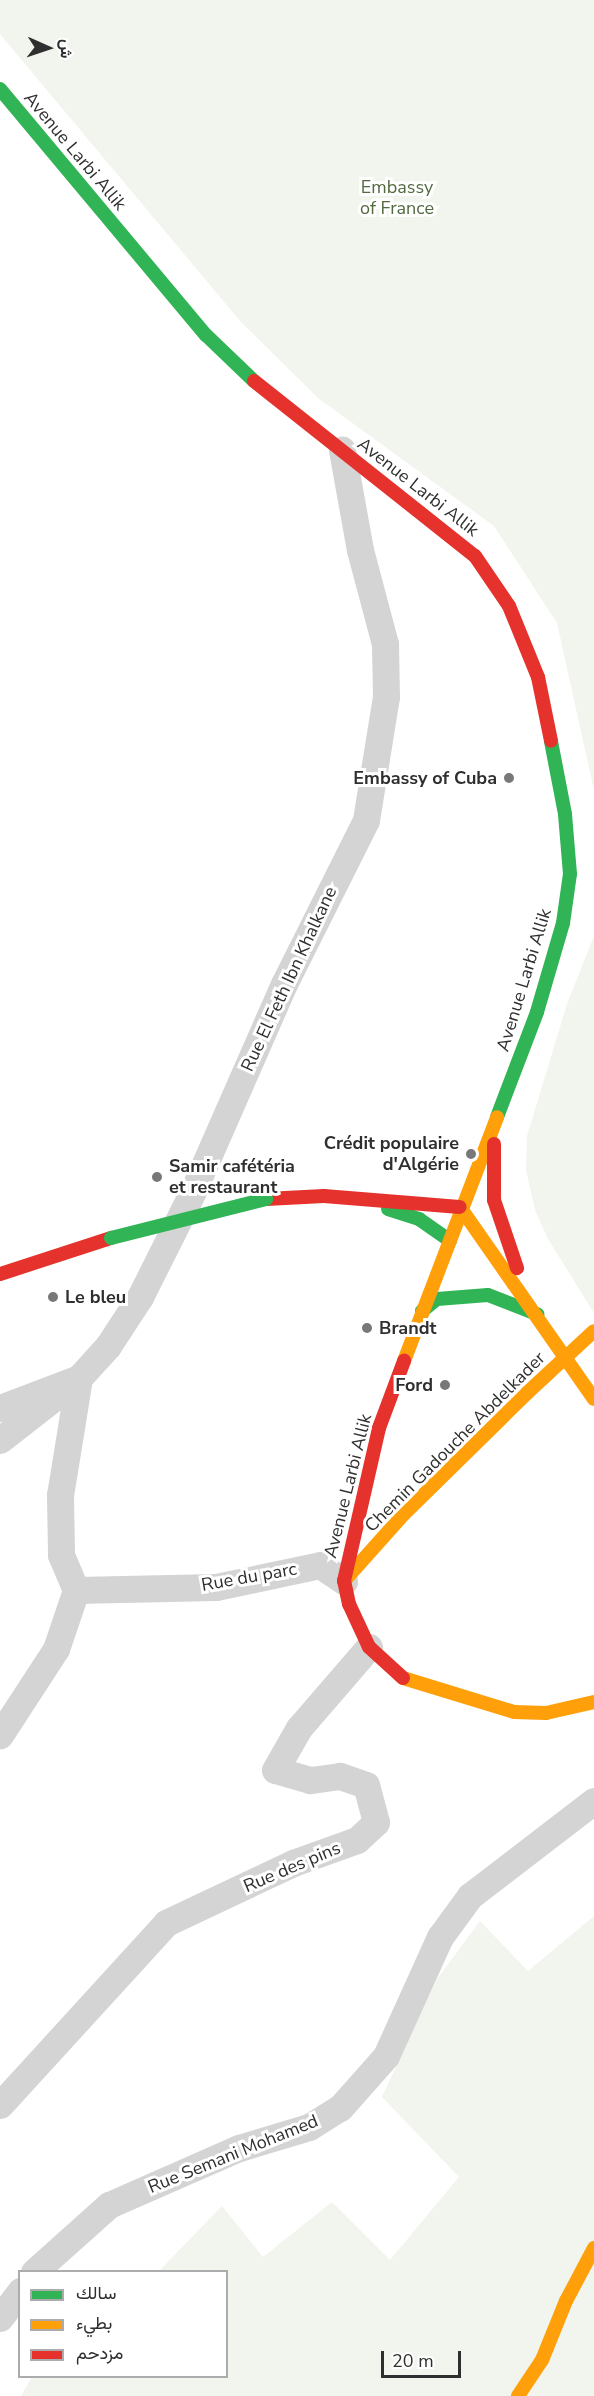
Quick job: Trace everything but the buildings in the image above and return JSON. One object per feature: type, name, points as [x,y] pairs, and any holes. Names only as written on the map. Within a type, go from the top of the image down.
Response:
[{"type":"main road","name":"Avenue Larbi Allik","points":[[0,89],[206,335],[273,399],[342,450],[475,556],[509,606],[537,677],[565,814],[570,874],[563,923],[537,1012],[460,1207],[450,1241],[379,1428],[344,1581],[349,1604],[369,1647],[392,1671],[414,1684],[486,1706],[546,1713],[594,1702]]},
{"type":"main road","points":[[493,1127],[494,1200],[537,1314]]},
{"type":"main road","points":[[0,1274],[111,1238],[266,1199],[324,1196],[460,1207],[537,1314],[594,1399]]},
{"type":"main road","points":[[358,1200],[418,1219],[450,1241]]},
{"type":"main road","points":[[422,1311],[437,1299],[488,1295],[537,1314]]},
{"type":"main road","name":"Chemin Gadouche Abdelkader","points":[[344,1581],[404,1514],[527,1393],[594,1331]]},
{"type":"main road","points":[[518,2396],[542,2360],[566,2301],[594,2248]]},
{"type":"street","name":"Rue El Feth Ibn Khalkane","points":[[0,1440],[79,1378],[108,1346],[140,1298],[193,1191],[284,984],[366,820],[386,697],[385,644],[360,550],[342,450]]},
{"type":"street","points":[[0,1408],[79,1378]]},
{"type":"street","points":[[0,1735],[56,1649],[76,1590],[61,1555],[60,1495],[79,1378]]},
{"type":"street","name":"Rue du parc","points":[[76,1590],[216,1587],[320,1564],[344,1581]]},
{"type":"street","name":"Rue des pins","points":[[0,2105],[166,1923],[293,1863],[357,1840],[375,1822],[366,1785],[340,1776],[310,1780],[275,1770],[299,1728],[369,1647]]},
{"type":"street","name":"Rue Semani Mohamed","points":[[35,2270],[109,2205],[239,2148],[309,2127],[340,2108],[386,2056],[440,1937],[470,1896],[594,1802]]},
{"type":"street","points":[[0,2318],[18,2294]]},
{"type":"green space","name":"Embassy of France","points":[[0,0],[594,0],[594,790],[557,623],[494,526],[318,398],[240,321],[0,34]]},
{"type":"green space","points":[[594,936],[594,1313],[548,1239],[535,1210],[526,1170],[527,1136],[567,1004]]},
{"type":"green space","points":[[594,1916],[594,2396],[21,2396],[31,2378],[228,2378],[228,2270],[160,2270],[222,2206],[263,2257],[332,2202],[390,2260],[459,2177],[382,2097],[437,1979],[480,1921],[528,1971]]},
{"type":"traffic: fast","points":[[0,89],[206,335],[254,381]]},
{"type":"traffic: fast","points":[[497,1117],[537,1012],[563,923],[570,874],[565,814],[551,741]]},
{"type":"traffic: fast","points":[[111,1238],[266,1199]]},
{"type":"traffic: fast","points":[[388,1209],[419,1219],[450,1241]]},
{"type":"traffic: fast","points":[[422,1311],[437,1299],[488,1295],[537,1314]]},
{"type":"traffic: slow","points":[[404,1361],[497,1117]]},
{"type":"traffic: slow","points":[[460,1207],[594,1399]]},
{"type":"traffic: slow","points":[[527,1393],[594,1331]]},
{"type":"traffic: slow","points":[[344,1581],[404,1514],[527,1393]]},
{"type":"traffic: slow","points":[[403,1678],[514,1712],[546,1713],[594,1702]]},
{"type":"traffic: slow","points":[[518,2396],[542,2360],[566,2301],[594,2248]]},
{"type":"traffic: jam","points":[[254,381],[475,556],[509,606],[538,677],[551,741]]},
{"type":"traffic: jam","points":[[494,1144],[494,1200],[517,1268]]},
{"type":"traffic: jam","points":[[266,1199],[324,1196],[460,1207]]},
{"type":"traffic: jam","points":[[0,1274],[111,1238]]},
{"type":"traffic: jam","points":[[403,1678],[369,1647],[349,1604],[344,1581],[379,1428],[404,1361]]},
{"type":"place","name":"Embassy of Cuba","points":[[509,778]]},
{"type":"place","name":"Crédit populaire d'Algérie","points":[[471,1154]]},
{"type":"place","name":"Samir cafétéria et restaurant","points":[[157,1177]]},
{"type":"place","name":"Le bleu","points":[[53,1297]]},
{"type":"place","name":"Brandt","points":[[367,1328]]},
{"type":"place","name":"Ford","points":[[445,1385]]}]
